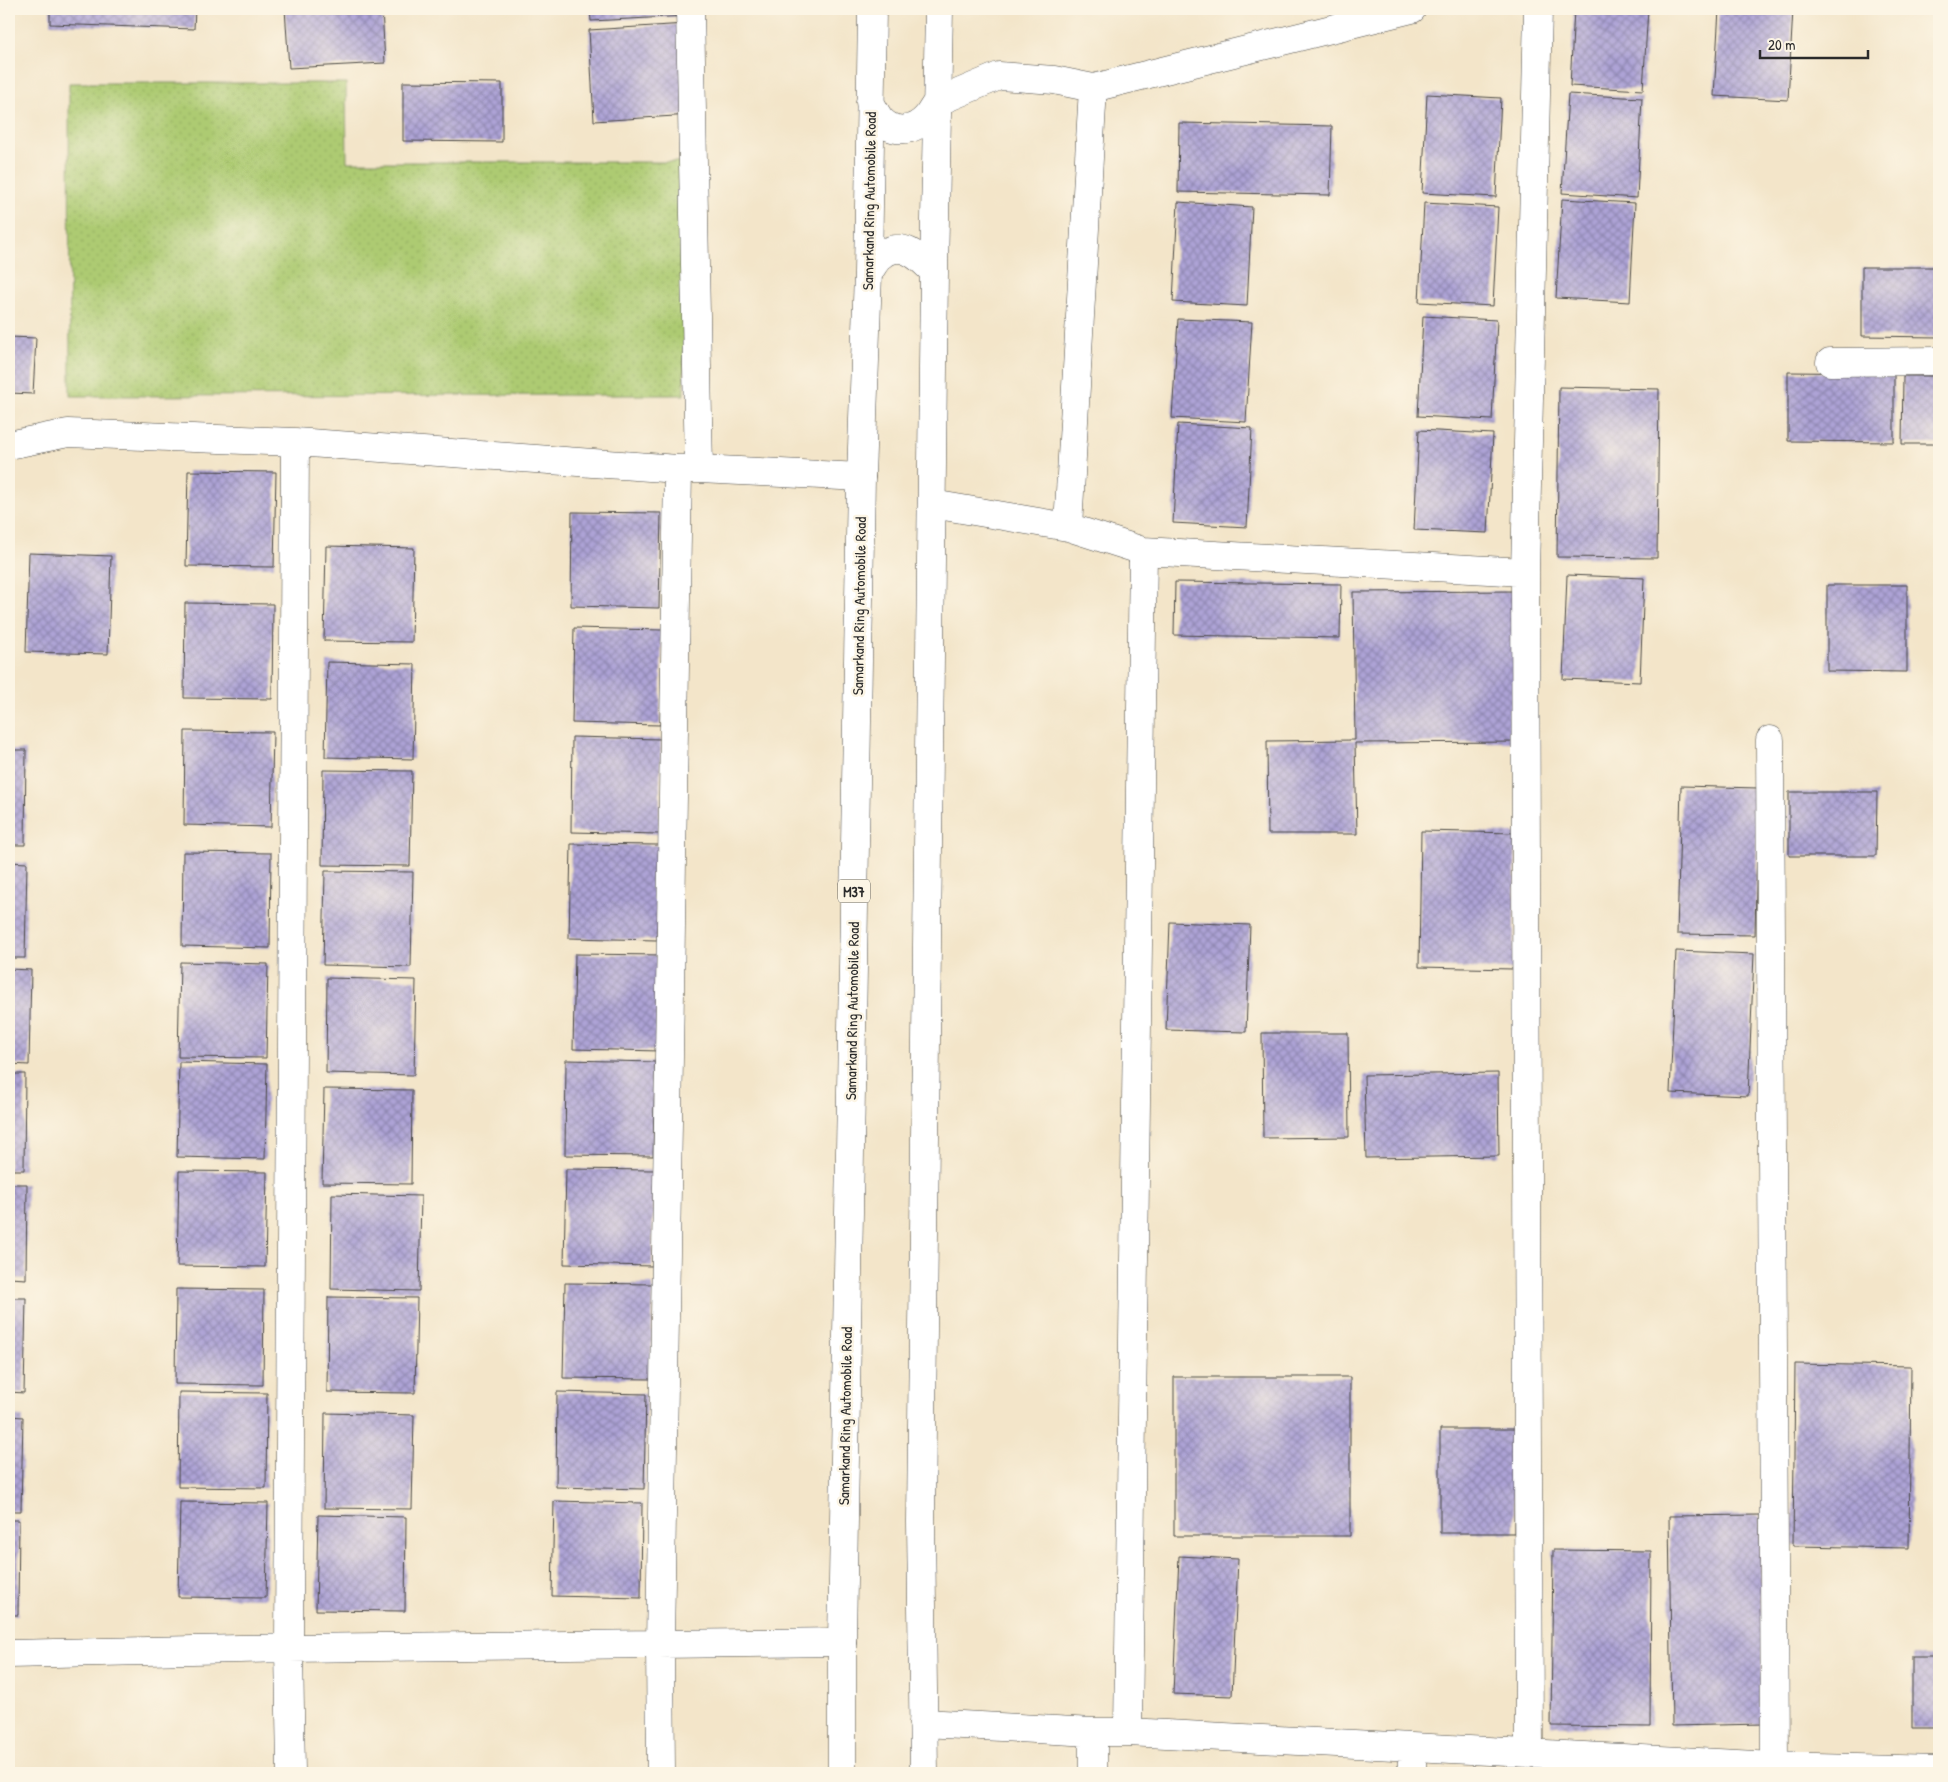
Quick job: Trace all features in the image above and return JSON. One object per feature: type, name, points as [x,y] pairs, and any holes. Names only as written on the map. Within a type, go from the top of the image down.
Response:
[{"type":"main road","points":[[661,1773],[660,1645],[688,469],[690,9]]},
{"type":"main road","name":"Samarkand Ring Automobile Road","points":[[842,1773],[842,1642],[861,478],[868,273],[872,9]]},
{"type":"main road","points":[[924,1773],[921,1522],[934,272],[939,9]]},
{"type":"main road","points":[[870,102],[880,119],[888,126],[902,130],[915,127],[926,118],[937,102],[1000,76],[1054,80],[1093,88],[1412,9]]},
{"type":"main road","points":[[1529,1754],[1525,572],[1538,9]]},
{"type":"main road","points":[[1068,527],[1093,88]]},
{"type":"main road","points":[[868,273],[879,257],[889,251],[902,250],[914,253],[934,272]]},
{"type":"main road","points":[[1830,362],[1939,361]]},
{"type":"main road","points":[[9,445],[68,433],[295,442],[688,469],[861,478]]},
{"type":"main road","points":[[291,1773],[289,1648],[295,442]]},
{"type":"main road","points":[[932,504],[1068,527],[1143,551],[1525,572]]},
{"type":"main road","points":[[1128,1732],[1143,551]]},
{"type":"main road","points":[[1770,740],[1774,1766]]},
{"type":"main road","points":[[9,1654],[289,1648],[842,1642]]},
{"type":"main road","points":[[923,1724],[1128,1732],[1412,1761],[1529,1754],[1774,1766],[1939,1770]]},
{"type":"main road","points":[[1093,1732],[1093,1773]]},
{"type":"green space","points":[[69,83],[346,83],[347,162],[684,162],[684,395],[70,396]]},
{"type":"building","points":[[50,9],[195,9],[194,29],[50,24]]},
{"type":"building","points":[[285,9],[382,9],[385,63],[289,68]]},
{"type":"building","points":[[590,9],[686,9],[687,16],[591,21]]},
{"type":"building","points":[[1574,9],[1648,9],[1643,90],[1570,86]]},
{"type":"building","points":[[1719,9],[1793,9],[1788,100],[1714,96]]},
{"type":"building","points":[[686,24],[691,115],[594,121],[589,30]]},
{"type":"building","points":[[403,82],[502,83],[502,142],[403,141]]},
{"type":"building","points":[[1427,94],[1501,98],[1496,197],[1422,193]]},
{"type":"building","points":[[1568,94],[1642,98],[1637,198],[1562,193]]},
{"type":"building","points":[[1179,123],[1332,126],[1330,195],[1178,192]]},
{"type":"building","points":[[1562,199],[1635,203],[1630,302],[1556,298]]},
{"type":"building","points":[[1178,202],[1252,207],[1247,306],[1173,302]]},
{"type":"building","points":[[1424,203],[1498,207],[1493,306],[1419,302]]},
{"type":"building","points":[[1862,267],[1939,267],[1939,337],[1862,336]]},
{"type":"building","points":[[1423,316],[1497,320],[1492,420],[1418,416]]},
{"type":"building","points":[[1178,319],[1252,322],[1246,422],[1172,418]]},
{"type":"building","points":[[9,337],[36,338],[33,394],[9,393]]},
{"type":"building","points":[[1788,372],[1894,373],[1894,442],[1788,441]]},
{"type":"building","points":[[1903,376],[1939,376],[1939,444],[1902,444]]},
{"type":"building","points":[[1559,387],[1659,389],[1657,558],[1557,557]]},
{"type":"building","points":[[1178,424],[1252,428],[1247,527],[1173,523]]},
{"type":"building","points":[[1419,430],[1493,434],[1488,533],[1414,530]]},
{"type":"building","points":[[188,471],[276,472],[274,567],[186,566]]},
{"type":"building","points":[[572,512],[661,513],[659,608],[571,606]]},
{"type":"building","points":[[326,546],[414,548],[412,642],[324,641]]},
{"type":"building","points":[[29,553],[111,556],[108,654],[26,652]]},
{"type":"building","points":[[1567,575],[1644,578],[1640,682],[1563,679]]},
{"type":"building","points":[[1175,582],[1341,584],[1340,638],[1174,635]]},
{"type":"building","points":[[1827,585],[1907,585],[1907,672],[1827,671]]},
{"type":"building","points":[[1518,591],[1521,742],[1355,743],[1357,834],[1268,834],[1267,741],[1355,740],[1353,592]]},
{"type":"building","points":[[185,603],[273,604],[272,699],[184,698]]},
{"type":"building","points":[[574,628],[662,630],[660,725],[572,723]]},
{"type":"building","points":[[327,662],[415,664],[413,759],[325,757]]},
{"type":"building","points":[[185,731],[273,732],[271,827],[184,825]]},
{"type":"building","points":[[572,737],[661,739],[659,834],[571,832]]},
{"type":"building","points":[[9,750],[26,750],[25,845],[9,845]]},
{"type":"building","points":[[323,770],[412,771],[410,866],[322,865]]},
{"type":"building","points":[[1681,786],[1758,788],[1755,935],[1677,934]]},
{"type":"building","points":[[1789,792],[1877,792],[1876,856],[1789,856]]},
{"type":"building","points":[[1421,831],[1516,833],[1513,969],[1419,967]]},
{"type":"building","points":[[571,844],[659,845],[657,940],[569,938]]},
{"type":"building","points":[[183,852],[271,853],[270,948],[182,946]]},
{"type":"building","points":[[9,862],[27,863],[25,958],[9,958]]},
{"type":"building","points":[[325,871],[413,872],[411,967],[323,965]]},
{"type":"building","points":[[1170,922],[1250,925],[1246,1032],[1166,1030]]},
{"type":"building","points":[[1676,951],[1754,954],[1748,1096],[1670,1093]]},
{"type":"building","points":[[575,954],[663,955],[661,1051],[573,1049]]},
{"type":"building","points":[[180,962],[268,964],[266,1058],[178,1057]]},
{"type":"building","points":[[9,969],[31,970],[29,1065],[9,1064]]},
{"type":"building","points":[[327,978],[416,980],[414,1075],[326,1073]]},
{"type":"building","points":[[1262,1033],[1348,1033],[1349,1137],[1263,1138]]},
{"type":"building","points":[[566,1060],[655,1062],[653,1156],[565,1155]]},
{"type":"building","points":[[179,1062],[267,1064],[265,1159],[177,1157]]},
{"type":"building","points":[[1498,1073],[1499,1156],[1366,1158],[1364,1075]]},
{"type":"building","points":[[9,1074],[25,1074],[24,1170],[9,1170]]},
{"type":"building","points":[[324,1089],[412,1090],[411,1184],[322,1183]]},
{"type":"building","points":[[566,1169],[654,1170],[652,1266],[564,1264]]},
{"type":"building","points":[[179,1171],[267,1172],[265,1267],[177,1266]]},
{"type":"building","points":[[9,1184],[27,1184],[26,1279],[9,1278]]},
{"type":"building","points":[[332,1194],[421,1196],[419,1291],[331,1289]]},
{"type":"building","points":[[565,1283],[653,1284],[651,1379],[563,1378]]},
{"type":"building","points":[[176,1289],[264,1290],[263,1385],[175,1384]]},
{"type":"building","points":[[328,1297],[417,1298],[415,1393],[327,1392]]},
{"type":"building","points":[[9,1298],[26,1298],[24,1393],[9,1392]]},
{"type":"building","points":[[1795,1364],[1911,1366],[1909,1548],[1793,1546]]},
{"type":"building","points":[[1174,1377],[1350,1377],[1350,1536],[1174,1536]]},
{"type":"building","points":[[179,1392],[267,1393],[266,1488],[178,1487]]},
{"type":"building","points":[[557,1392],[646,1394],[644,1489],[556,1487]]},
{"type":"building","points":[[325,1413],[414,1415],[412,1509],[324,1508]]},
{"type":"building","points":[[9,1416],[23,1417],[21,1511],[9,1511]]},
{"type":"building","points":[[1440,1429],[1515,1429],[1514,1533],[1440,1533]]},
{"type":"building","points":[[554,1501],[642,1503],[641,1598],[552,1596]]},
{"type":"building","points":[[180,1502],[268,1503],[266,1598],[178,1597]]},
{"type":"building","points":[[318,1515],[406,1517],[405,1611],[316,1610]]},
{"type":"building","points":[[1760,1515],[1763,1724],[1672,1726],[1669,1516]]},
{"type":"building","points":[[9,1520],[19,1520],[18,1615],[9,1615]]},
{"type":"building","points":[[1553,1550],[1651,1551],[1650,1727],[1551,1726]]},
{"type":"building","points":[[1179,1556],[1238,1559],[1232,1696],[1173,1694]]},
{"type":"building","points":[[1912,1656],[1939,1656],[1939,1728],[1912,1728]]},
{"type":"building","points":[[174,1770],[243,1772],[243,1773],[174,1773]]}]
